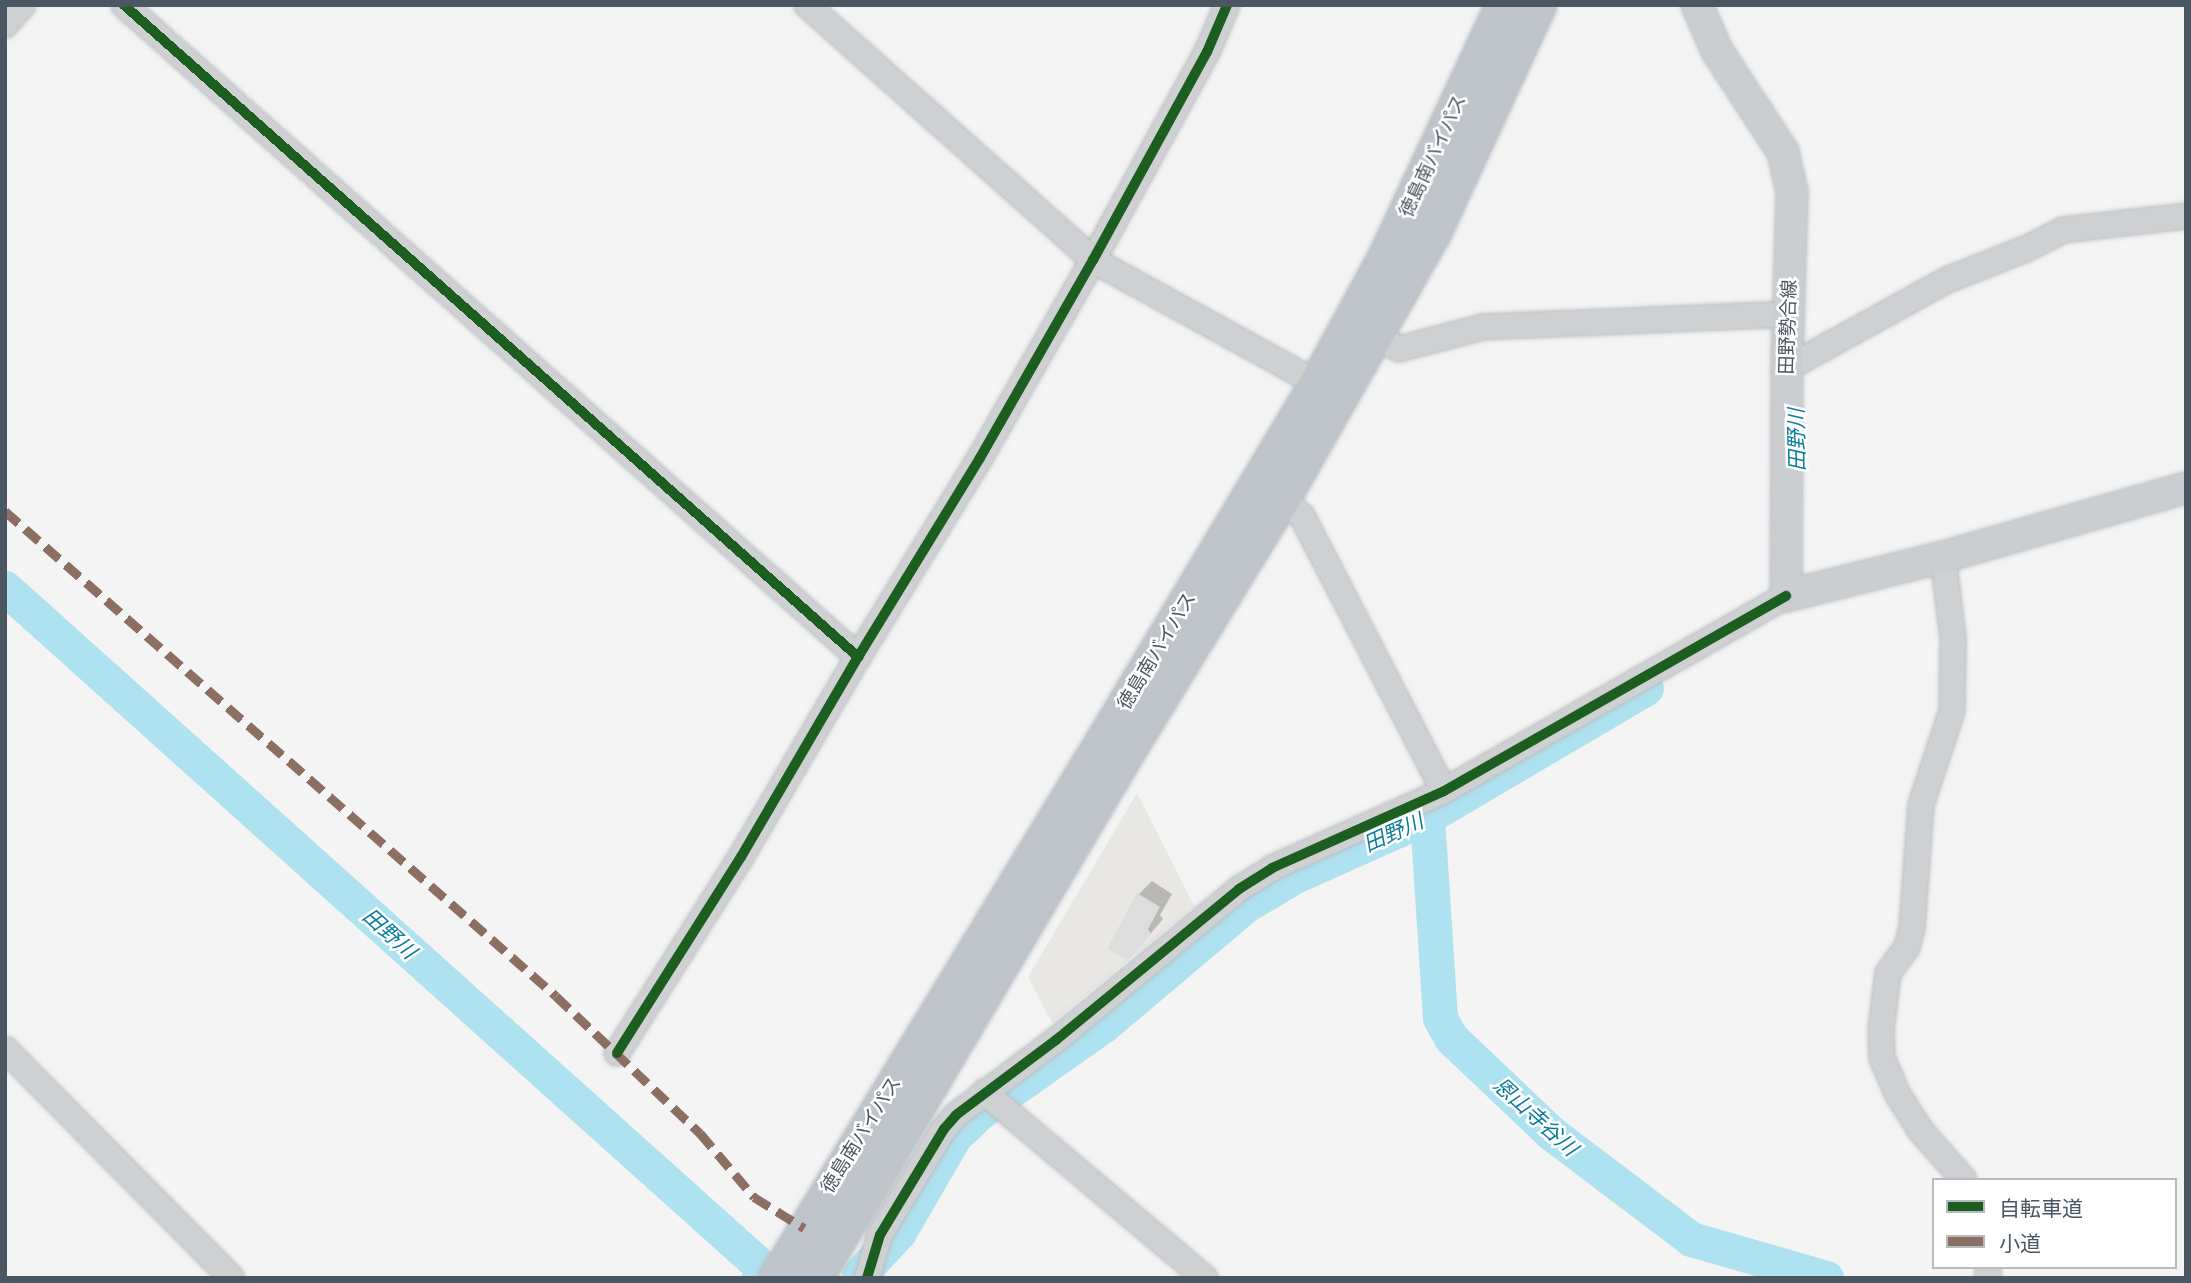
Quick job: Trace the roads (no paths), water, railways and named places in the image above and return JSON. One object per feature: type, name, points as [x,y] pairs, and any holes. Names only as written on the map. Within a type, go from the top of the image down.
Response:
[{"type":"highway","name":"徳島南バイパス","points":[[776,1278],[1317,383],[1385,258],[1503,5]]},
{"type":"highway","name":"徳島南バイパス","points":[[822,1267],[1130,746],[1282,498],[1433,232],[1538,5]]},
{"type":"main road","name":"田野勢合線","points":[[1697,5],[1717,51],[1783,152],[1792,192],[1788,314],[1793,362],[1786,596]]},
{"type":"main road","points":[[1786,596],[1942,557],[2186,488]]},
{"type":"street","points":[[5,24],[23,5]]},
{"type":"street","points":[[124,5],[858,657]]},
{"type":"street","points":[[807,5],[1093,260],[1317,383]]},
{"type":"street","points":[[617,1052],[741,858],[858,657],[980,458],[1207,52],[1227,5]]},
{"type":"street","points":[[1793,362],[1947,279],[2028,248],[2063,230],[2186,216]]},
{"type":"street","points":[[1374,335],[1399,349],[1482,327],[1788,314]]},
{"type":"street","points":[[1282,498],[1302,516],[1444,791]]},
{"type":"street","points":[[1942,557],[1953,639],[1952,711],[1921,805],[1912,928],[1908,947],[1888,973],[1881,1030],[1882,1058],[1898,1095],[1921,1131],[1962,1178]]},
{"type":"street","points":[[867,1278],[880,1235],[944,1129],[991,1100],[1056,1040],[1239,889],[1272,868],[1444,791],[1786,596]]},
{"type":"street","points":[[5,1049],[232,1278]]},
{"type":"street","points":[[991,1100],[1205,1278]]},
{"type":"waterway","name":"田野川","points":[[5,588],[774,1278]]},
{"type":"waterway","name":"田野川","points":[[859,1275],[899,1232],[954,1137],[979,1113],[1105,1024],[1246,905],[1295,876],[1427,817],[1646,688]]},
{"type":"waterway","name":"恩山寺谷川","points":[[1427,817],[1440,1018],[1451,1038],[1551,1133],[1691,1239],[1826,1278]]},
{"type":"waterway","points":[[744,1278],[753,1259]]}]
